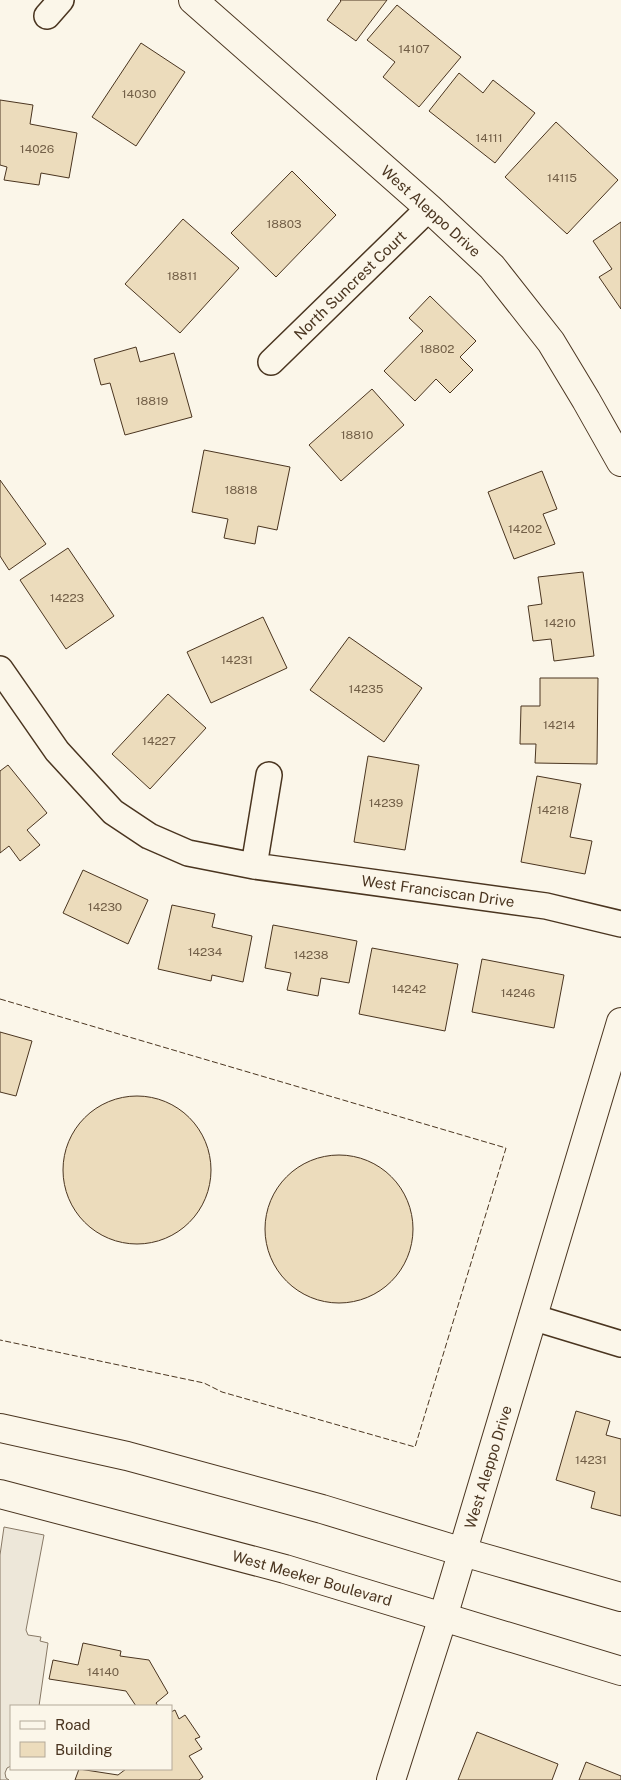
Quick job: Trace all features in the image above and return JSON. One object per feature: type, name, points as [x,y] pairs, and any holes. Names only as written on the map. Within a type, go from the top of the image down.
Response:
[{"type":"street","name":"West Aleppo Drive","points":[[193,0],[429,208],[492,267],[551,342],[621,462]]},
{"type":"street","name":"North Suncrest Court","points":[[270,362],[429,208]]},
{"type":"street","name":"West Franciscan Drive","points":[[2,678],[57,751],[113,812],[148,836],[188,853],[254,866],[546,906],[621,924]]},
{"type":"street","points":[[254,866],[269,776]]},
{"type":"street","name":"West Aleppo Drive","points":[[391,1780],[463,1552],[621,1022]]},
{"type":"street","points":[[532,1317],[621,1344]]},
{"type":"street","points":[[0,1428],[127,1456],[322,1509],[621,1597]]},
{"type":"street","name":"West Meeker Boulevard","points":[[0,1494],[285,1569],[621,1671]]},
{"type":"shaded area","points":[[4,1527],[44,1535],[26,1630],[28,1635],[41,1637],[40,1641],[48,1643],[39,1705],[10,1705],[10,1766],[5,1773],[6,1778],[9,1780],[0,1780],[0,1555]]},
{"type":"building","points":[[340,0],[387,0],[356,41],[327,20]]},
{"type":"building","points":[[397,5],[461,57],[419,107],[383,77],[395,62],[367,40]]},
{"type":"building","points":[[141,43],[185,72],[136,146],[92,117]]},
{"type":"building","points":[[459,73],[483,93],[493,80],[535,113],[495,163],[429,111]]},
{"type":"building","points":[[0,100],[33,105],[30,124],[77,133],[69,178],[41,173],[39,185],[4,180],[7,167],[0,165]]},
{"type":"building","points":[[556,122],[618,180],[567,234],[505,177]]},
{"type":"building","points":[[292,171],[336,215],[276,277],[231,233]]},
{"type":"building","points":[[183,219],[239,268],[180,333],[125,284]]},
{"type":"building","points":[[621,222],[621,309],[599,277],[612,269],[593,241]]},
{"type":"building","points":[[430,296],[476,341],[460,357],[473,370],[450,393],[436,379],[415,401],[384,371],[423,331],[409,318]]},
{"type":"building","points":[[136,347],[140,362],[174,353],[192,417],[125,435],[110,383],[101,385],[94,359]]},
{"type":"building","points":[[372,389],[404,425],[341,481],[309,445]]},
{"type":"building","points":[[204,450],[290,467],[277,530],[258,526],[255,544],[224,538],[228,519],[192,512]]},
{"type":"building","points":[[542,471],[557,509],[543,514],[555,544],[514,559],[488,492]]},
{"type":"building","points":[[0,480],[46,544],[9,570],[0,556]]},
{"type":"building","points":[[68,548],[114,616],[66,649],[20,580]]},
{"type":"building","points":[[583,572],[594,656],[554,661],[551,639],[533,641],[528,606],[542,604],[538,577]]},
{"type":"building","points":[[263,617],[287,668],[211,703],[187,652]]},
{"type":"building","points":[[349,637],[422,688],[384,742],[310,690]]},
{"type":"building","points":[[540,678],[598,678],[597,764],[535,763],[536,744],[520,744],[521,706],[540,706]]},
{"type":"building","points":[[168,694],[206,728],[150,789],[112,754]]},
{"type":"building","points":[[368,756],[419,765],[405,850],[354,842]]},
{"type":"building","points":[[8,765],[47,813],[27,830],[40,845],[20,861],[9,846],[0,853],[0,771]]},
{"type":"building","points":[[537,776],[581,784],[570,837],[592,841],[585,874],[521,862]]},
{"type":"building","points":[[83,870],[148,900],[128,944],[63,913]]},
{"type":"building","points":[[172,905],[215,914],[212,927],[252,936],[243,982],[212,975],[211,981],[158,969]]},
{"type":"building","points":[[273,925],[357,941],[349,983],[321,978],[318,996],[287,990],[291,973],[265,968]]},
{"type":"building","points":[[372,948],[458,964],[445,1031],[359,1014]]},
{"type":"building","points":[[482,959],[564,975],[554,1028],[472,1012]]},
{"type":"building","points":[[0,1032],[32,1041],[16,1096],[0,1092]]},
{"type":"building","points":[[137,1096],[165,1102],[189,1118],[205,1142],[211,1170],[205,1198],[189,1222],[165,1238],[137,1244],[109,1238],[85,1222],[69,1198],[63,1170],[69,1142],[85,1118],[109,1102]]},
{"type":"building","points":[[339,1155],[354,1156],[367,1160],[392,1176],[408,1201],[412,1214],[412,1244],[408,1257],[392,1282],[367,1298],[354,1302],[339,1303],[324,1302],[311,1298],[286,1282],[270,1257],[266,1244],[265,1229],[266,1214],[270,1201],[286,1176],[311,1160],[324,1156]]},
{"type":"building","points":[[576,1411],[610,1421],[606,1435],[621,1439],[621,1516],[591,1508],[595,1492],[556,1480]]},
{"type":"building","points":[[83,1643],[121,1651],[120,1656],[149,1660],[168,1693],[156,1703],[157,1705],[135,1705],[126,1691],[49,1679],[53,1660],[78,1665]]},
{"type":"building","points":[[175,1710],[179,1719],[185,1715],[200,1737],[195,1739],[202,1749],[189,1756],[203,1777],[199,1780],[75,1780],[79,1770],[118,1775],[125,1770],[172,1770],[172,1712]]},
{"type":"building","points":[[477,1732],[558,1764],[552,1780],[458,1780]]},
{"type":"building","points":[[586,1762],[621,1776],[621,1780],[579,1780]]},
{"type":"fence","points":[[0,999],[506,1148],[415,1447],[222,1392],[204,1383],[0,1340]]}]
